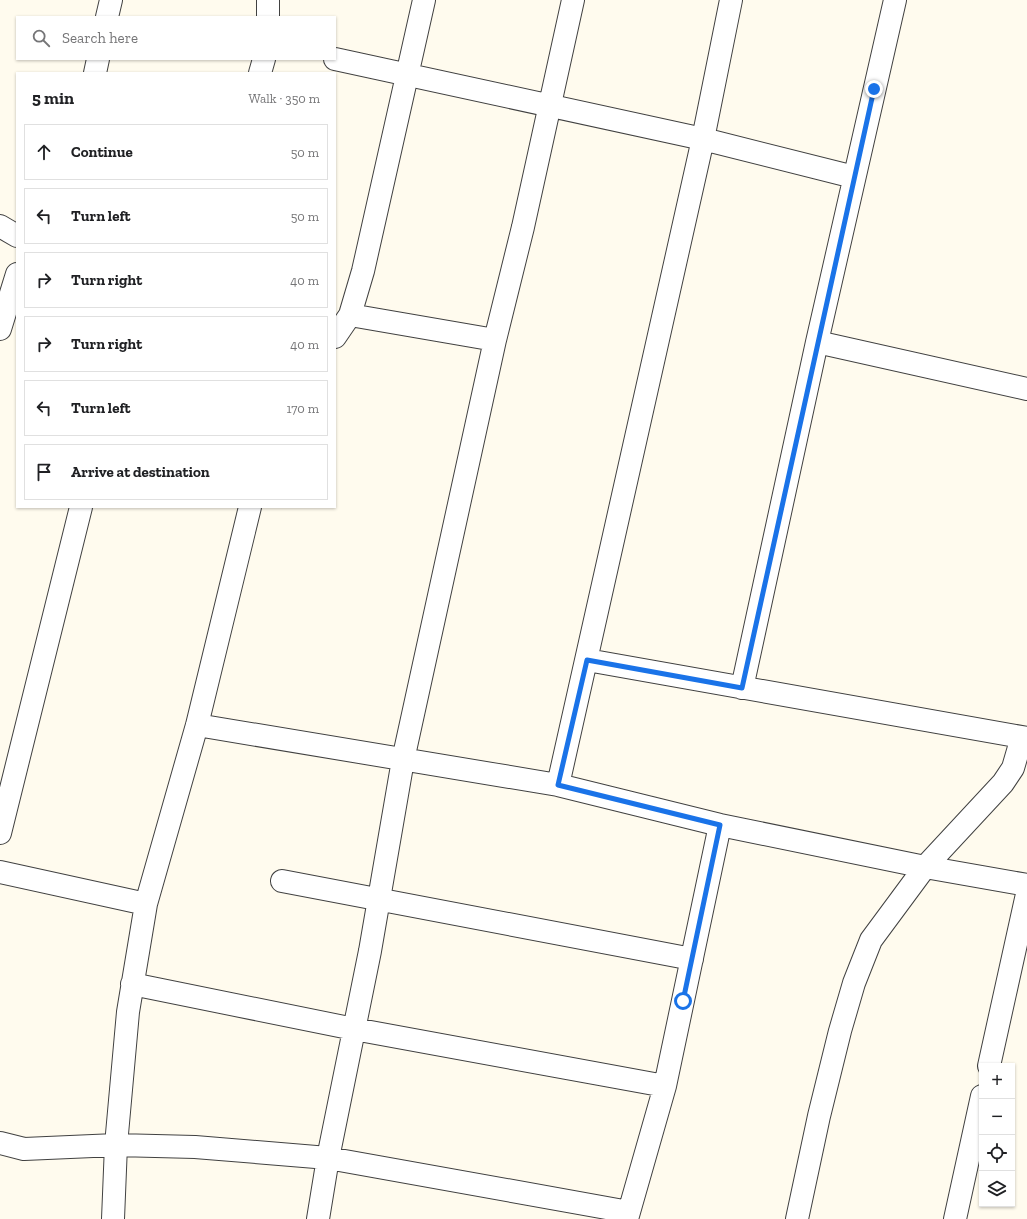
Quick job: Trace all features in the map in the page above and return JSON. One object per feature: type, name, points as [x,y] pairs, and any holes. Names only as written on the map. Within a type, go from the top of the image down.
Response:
[{"type":"street","points":[[108,16],[111,0]]},
{"type":"street","points":[[268,0],[268,16]]},
{"type":"street","points":[[336,336],[350,315],[363,271],[424,0]]},
{"type":"street","points":[[318,1219],[328,1158],[354,1028],[403,760],[495,340],[523,227],[573,0]]},
{"type":"street","points":[[558,785],[703,139],[730,0]]},
{"type":"street","points":[[742,688],[817,342],[895,0]]},
{"type":"street","points":[[336,59],[703,139],[854,177]]},
{"type":"street","points":[[95,72],[98,60]]},
{"type":"street","points":[[260,72],[264,60]]},
{"type":"street","points":[[0,226],[16,235]]},
{"type":"street","points":[[0,330],[16,277]]},
{"type":"street","points":[[350,315],[495,340]]},
{"type":"street","points":[[817,342],[1027,389]]},
{"type":"street","points":[[0,833],[81,508]]},
{"type":"street","points":[[113,1219],[116,1145],[132,984],[146,904],[197,725],[250,508]]},
{"type":"street","points":[[587,660],[1025,738],[1013,768],[1004,783],[925,867],[871,940],[854,983],[819,1116],[797,1219]]},
{"type":"street","points":[[197,725],[558,785],[720,825],[925,867],[1027,885]]},
{"type":"street","points":[[0,1143],[24,1149],[116,1145],[195,1147],[328,1158],[628,1215],[665,1086],[720,825]]},
{"type":"street","points":[[0,872],[146,904]]},
{"type":"street","points":[[282,881],[692,959]]},
{"type":"street","points":[[990,1063],[1027,894]]},
{"type":"street","points":[[132,984],[354,1028],[665,1086]]},
{"type":"street","points":[[955,1219],[981,1099]]},
{"type":"route","points":[[683,1001],[720,825],[558,785],[587,660],[742,688],[817,342],[874,89]]}]
